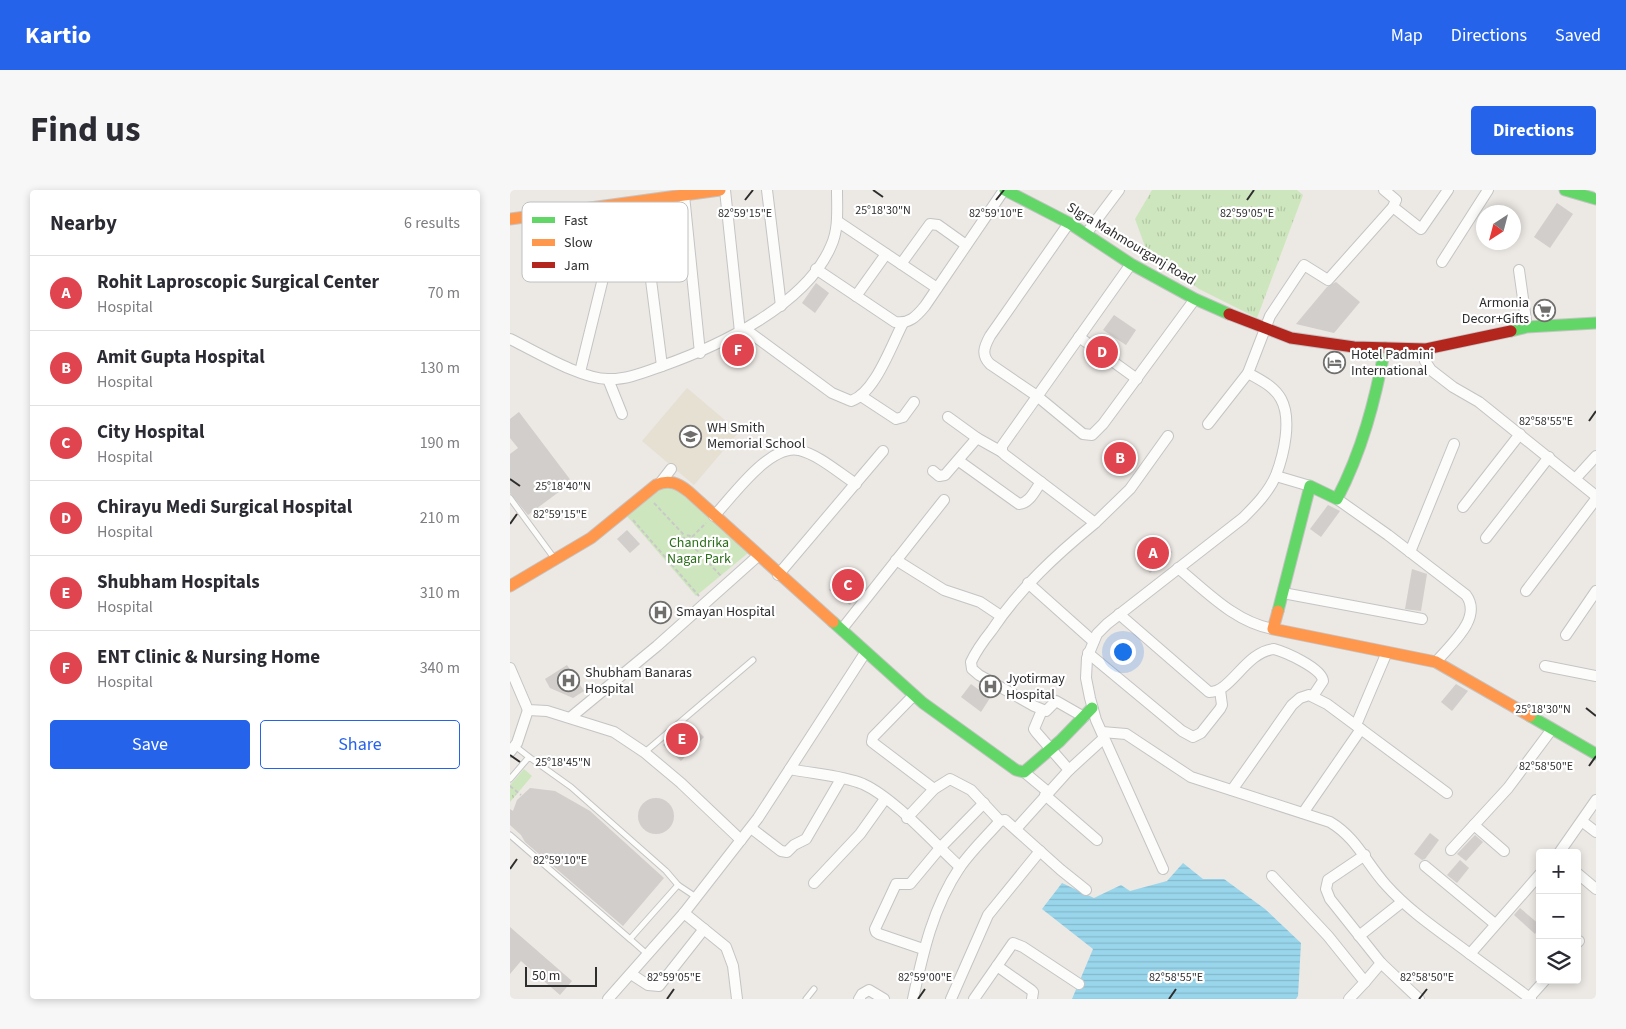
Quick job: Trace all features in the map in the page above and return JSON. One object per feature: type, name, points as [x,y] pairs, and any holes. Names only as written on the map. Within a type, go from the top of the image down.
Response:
[{"type":"street","points":[[641,202],[720,190]]},
{"type":"street","points":[[725,190],[742,330],[845,400],[851,401],[861,396],[872,384],[903,323]]},
{"type":"street","points":[[767,190],[781,306]]},
{"type":"street","points":[[510,339],[580,372],[608,379],[637,375],[700,353],[781,306],[816,269],[831,246],[837,221],[837,190]]},
{"type":"street","points":[[816,269],[895,322],[903,323],[912,320],[937,288],[1004,190]]},
{"type":"street","name":"SIgra Mahmourganj Road","points":[[1004,190],[1069,223],[1131,264],[1195,299],[1264,329],[1291,338],[1324,344],[1426,349],[1527,327],[1596,323]]},
{"type":"street","points":[[1086,234],[1119,190]]},
{"type":"street","points":[[1208,424],[1248,373],[1264,329],[1279,301],[1304,265],[1328,280],[1393,207],[1396,200],[1384,190]]},
{"type":"street","points":[[1393,207],[1421,229],[1448,190]]},
{"type":"street","points":[[1442,262],[1488,190]]},
{"type":"street","points":[[1564,190],[1596,199]]},
{"type":"street","points":[[684,195],[685,202]]},
{"type":"street","points":[[837,221],[937,288]]},
{"type":"street","points":[[1069,223],[990,336],[984,351],[985,359],[990,364],[1037,396],[1088,436],[1092,435],[1104,424],[1195,299]]},
{"type":"street","points":[[901,264],[930,224],[938,225],[966,245]]},
{"type":"street","points":[[688,234],[700,353]]},
{"type":"street","points":[[856,296],[886,254]]},
{"type":"street","points":[[1002,452],[1004,440],[1131,264]]},
{"type":"street","points":[[1519,270],[1527,327]]},
{"type":"street","points":[[580,372],[602,282]]},
{"type":"street","points":[[651,282],[662,366]]},
{"type":"street","points":[[1079,337],[1137,379]]},
{"type":"street","points":[[1337,499],[1349,476],[1368,425],[1385,348]]},
{"type":"street","points":[[1426,349],[1425,360],[1431,370],[1453,387],[1479,402],[1576,478],[1596,498],[1526,590]]},
{"type":"street","points":[[1163,869],[1092,708],[1086,678],[1088,653],[1097,634],[1119,614],[1243,518],[1262,497],[1276,476],[1283,446],[1287,412],[1281,398],[1272,388],[1248,373]]},
{"type":"street","points":[[608,379],[622,414]]},
{"type":"street","points":[[861,396],[896,419],[903,417],[914,402]]},
{"type":"street","points":[[948,417],[977,438],[1002,452],[1095,523]]},
{"type":"street","points":[[1463,506],[1520,434]]},
{"type":"street","points":[[1084,717],[1056,701],[1046,710],[1042,710],[979,675],[972,669],[974,656],[1001,616],[1028,583],[1130,489],[1168,436]]},
{"type":"street","points":[[932,471],[939,476],[946,475],[977,438]]},
{"type":"street","points":[[1410,552],[1454,444]]},
{"type":"street","points":[[714,516],[770,456],[789,450],[799,450],[811,455],[856,484]]},
{"type":"street","points":[[778,575],[883,451]]},
{"type":"street","points":[[1576,478],[1596,456]]},
{"type":"street","points":[[1486,538],[1549,457]]},
{"type":"street","points":[[959,461],[1019,504],[1029,499],[1041,482]]},
{"type":"street","points":[[510,586],[591,538],[661,482],[671,469]]},
{"type":"street","points":[[1276,476],[1310,486],[1337,499],[1466,595],[1471,602],[1470,619],[1436,662]]},
{"type":"street","points":[[661,482],[672,481],[681,486],[914,695],[1009,766],[1024,772],[1097,840]]},
{"type":"street","points":[[1273,630],[1310,486]]},
{"type":"street","points":[[842,629],[944,500]]},
{"type":"street","points":[[571,717],[759,555]]},
{"type":"street","points":[[896,560],[911,572],[944,590],[980,602],[1001,616]]},
{"type":"street","points":[[1178,568],[1250,623],[1273,630],[1436,662],[1596,754]]},
{"type":"street","points":[[1028,583],[1093,641]]},
{"type":"street","points":[[1566,635],[1596,591]]},
{"type":"street","points":[[1283,593],[1422,619]]},
{"type":"street","points":[[1119,614],[1209,692],[1220,690],[1254,656],[1274,649],[1320,673],[1323,681],[1313,696]]},
{"type":"street","points":[[1303,813],[1358,727],[1387,652]]},
{"type":"street","points":[[612,998],[630,974],[684,913],[776,794],[790,769],[865,653]]},
{"type":"street","points":[[1088,653],[1182,731],[1193,737],[1201,733],[1220,709],[1222,700],[1220,690]]},
{"type":"street","points":[[1545,666],[1596,676]]},
{"type":"street","points":[[510,668],[528,710],[512,749]]},
{"type":"street","points":[[914,695],[873,737],[872,742],[934,788]]},
{"type":"street","points":[[1232,790],[1297,700],[1304,696],[1313,696],[1447,793]]},
{"type":"street","points":[[1024,772],[1051,750],[1092,708]]},
{"type":"street","points":[[528,710],[547,711],[571,717],[614,732],[644,752],[741,840]]},
{"type":"street","points":[[1042,710],[1034,729],[1070,770]]},
{"type":"street","points":[[1451,850],[1508,788],[1552,729]]},
{"type":"street","points":[[1016,829],[1103,735],[1126,734],[1191,777],[1330,822],[1344,830],[1365,855],[1385,884],[1402,902],[1529,999],[1542,984]]},
{"type":"street","points":[[790,769],[861,784],[886,799],[960,867]]},
{"type":"street","points":[[751,828],[781,851],[787,852],[794,845],[806,839],[841,779]]},
{"type":"street","points":[[907,818],[934,788],[947,779],[955,780],[971,790],[1000,821]]},
{"type":"street","points":[[814,883],[860,834],[886,799]]},
{"type":"street","points":[[1562,849],[1583,822],[1596,800]]},
{"type":"street","points":[[923,949],[879,934],[875,928],[894,886],[898,882],[910,884],[940,848],[984,804]]},
{"type":"street","points":[[912,999],[923,949],[936,912],[960,867],[1000,821],[1005,820],[1086,890]]},
{"type":"street","points":[[1583,822],[1596,832]]},
{"type":"street","points":[[1474,825],[1504,851]]},
{"type":"street","points":[[951,999],[988,915],[1040,851]]},
{"type":"street","points":[[1365,855],[1328,880],[1326,889],[1330,899],[1381,963],[1420,999]]},
{"type":"street","points":[[1425,866],[1495,924]]},
{"type":"street","points":[[1272,876],[1328,936],[1365,982]]},
{"type":"street","points":[[1581,876],[1596,889]]},
{"type":"street","points":[[1470,954],[1536,878]]},
{"type":"street","points":[[1359,936],[1402,902]]},
{"type":"street","points":[[684,913],[726,947],[730,955],[737,999]]},
{"type":"street","points":[[630,974],[655,987],[660,986],[704,929]]},
{"type":"street","points":[[974,999],[1011,944],[1016,943],[1079,984]]},
{"type":"street","points":[[1349,999],[1381,963]]},
{"type":"street","points":[[997,966],[1031,990],[1033,992],[1032,999]]},
{"type":"street","points":[[858,999],[869,990],[884,999]]},
{"type":"lane","points":[[510,498],[556,560]]},
{"type":"lane","points":[[644,752],[753,660]]},
{"type":"lane","points":[[512,749],[529,757],[571,787],[666,871],[678,885],[696,897]]},
{"type":"lane","points":[[510,778],[529,757]]},
{"type":"lane","points":[[510,835],[647,955]]},
{"type":"lane","points":[[630,939],[678,885]]},
{"type":"lane","points":[[806,999],[814,989]]},
{"type":"path","points":[[645,494],[685,536],[692,537]]},
{"type":"path","points":[[625,511],[705,603]]},
{"type":"path","points":[[691,544],[692,537],[714,516]]},
{"type":"path","points":[[667,560],[685,543],[685,536]]},
{"type":"path","points":[[685,543],[691,544],[727,584]]},
{"type":"path","points":[[510,786],[521,795]]},
{"type":"shaded area","name":"WH Smith Memorial School","points":[[687,388],[739,432],[694,485],[642,441]]},
{"type":"green space","points":[[1152,190],[1297,190],[1303,195],[1257,318],[1199,289],[1146,249],[1135,219]]},
{"type":"green space","name":"Chandrika Nagar Park","points":[[664,484],[677,486],[748,553],[696,596],[627,516]]},
{"type":"green space","points":[[524,769],[532,776],[510,802],[510,785]]},
{"type":"water","points":[[1183,863],[1203,879],[1224,879],[1265,909],[1301,943],[1298,996],[1296,999],[1072,999],[1093,949],[1042,909],[1062,883],[1094,898],[1121,885],[1130,891],[1167,881]]},
{"type":"building","points":[[1557,203],[1573,214],[1550,248],[1534,237]]},
{"type":"building","points":[[1336,282],[1360,302],[1334,333],[1296,324],[1327,287]]},
{"type":"building","points":[[816,283],[829,293],[815,313],[802,303]]},
{"type":"building","points":[[1114,315],[1136,330],[1126,345],[1103,330]]},
{"type":"building","points":[[519,412],[572,482],[528,515],[510,493],[510,454],[518,448],[510,438],[510,419]]},
{"type":"building","points":[[1114,444],[1134,459],[1126,469],[1106,454]]},
{"type":"building","points":[[1328,505],[1340,511],[1321,537],[1310,529]]},
{"type":"building","points":[[627,530],[640,544],[630,553],[617,539]]},
{"type":"building","points":[[1160,539],[1172,552],[1150,573],[1138,560]]},
{"type":"building","points":[[844,568],[865,583],[850,605],[829,590]]},
{"type":"building","points":[[1412,569],[1427,574],[1421,611],[1405,609]]},
{"type":"building","points":[[567,665],[584,691],[573,698],[550,688],[545,679]]},
{"type":"building","points":[[971,684],[990,698],[981,712],[961,697]]},
{"type":"building","points":[[1456,684],[1468,691],[1452,711],[1441,702]]},
{"type":"building","points":[[688,722],[704,737],[681,761],[663,745]]},
{"type":"building","points":[[530,788],[555,791],[590,811],[664,878],[623,926],[525,842],[521,835],[510,825],[510,809],[513,811],[517,800]]},
{"type":"building","points":[[656,798],[669,803],[674,816],[669,829],[656,834],[643,829],[638,816],[643,803]]},
{"type":"building","points":[[1430,833],[1439,840],[1425,859],[1422,860],[1414,854]]},
{"type":"building","points":[[1475,835],[1483,842],[1466,861],[1457,854]]},
{"type":"building","points":[[1460,860],[1469,868],[1457,883],[1447,875]]},
{"type":"building","points":[[1520,908],[1536,922],[1535,934],[1514,915]]},
{"type":"building","points":[[510,927],[572,981],[560,995],[521,961],[510,974]]},
{"type":"traffic: fast","points":[[1005,190],[1069,223],[1131,264],[1195,299],[1229,314]]},
{"type":"traffic: fast","points":[[1565,190],[1596,199]]},
{"type":"traffic: fast","points":[[1511,331],[1527,327],[1596,323]]},
{"type":"traffic: fast","points":[[1278,611],[1310,486],[1337,499],[1361,444],[1377,387],[1385,348]]},
{"type":"traffic: fast","points":[[833,622],[923,703],[1016,770],[1024,772],[1060,741],[1092,708]]},
{"type":"traffic: fast","points":[[1530,716],[1596,754]]},
{"type":"traffic: slow","points":[[633,202],[720,190]]},
{"type":"traffic: slow","points":[[510,219],[522,217]]},
{"type":"traffic: slow","points":[[510,586],[591,538],[656,485],[669,482],[677,484],[689,492],[833,622]]},
{"type":"traffic: slow","points":[[1278,611],[1273,629],[1436,662],[1530,716]]},
{"type":"traffic: jam","points":[[1229,314],[1291,338],[1354,347],[1426,349],[1511,331]]},
{"type":"place","name":"Armonia Decor+Gifts","points":[[1545,311]]},
{"type":"place","name":"ENT Clinic & Nursing Home","points":[[738,350]]},
{"type":"place","name":"Chirayu Medi Surgical Hospital","points":[[1102,352]]},
{"type":"place","name":"Hotel Padmini International","points":[[1335,363]]},
{"type":"place","name":"WH Smith Memorial School","points":[[691,436]]},
{"type":"place","name":"Amit Gupta Hospital","points":[[1120,458]]},
{"type":"place","name":"Rohit Laproscopic Surgical Center","points":[[1153,553]]},
{"type":"place","name":"City Hospital","points":[[848,585]]},
{"type":"place","name":"Smayan Hospital","points":[[660,612]]},
{"type":"place","name":"Shubham Banaras Hospital","points":[[569,681]]},
{"type":"place","name":"Jyotirmay Hospital","points":[[990,687]]},
{"type":"place","name":"Shubham Hospitals","points":[[682,739]]}]
